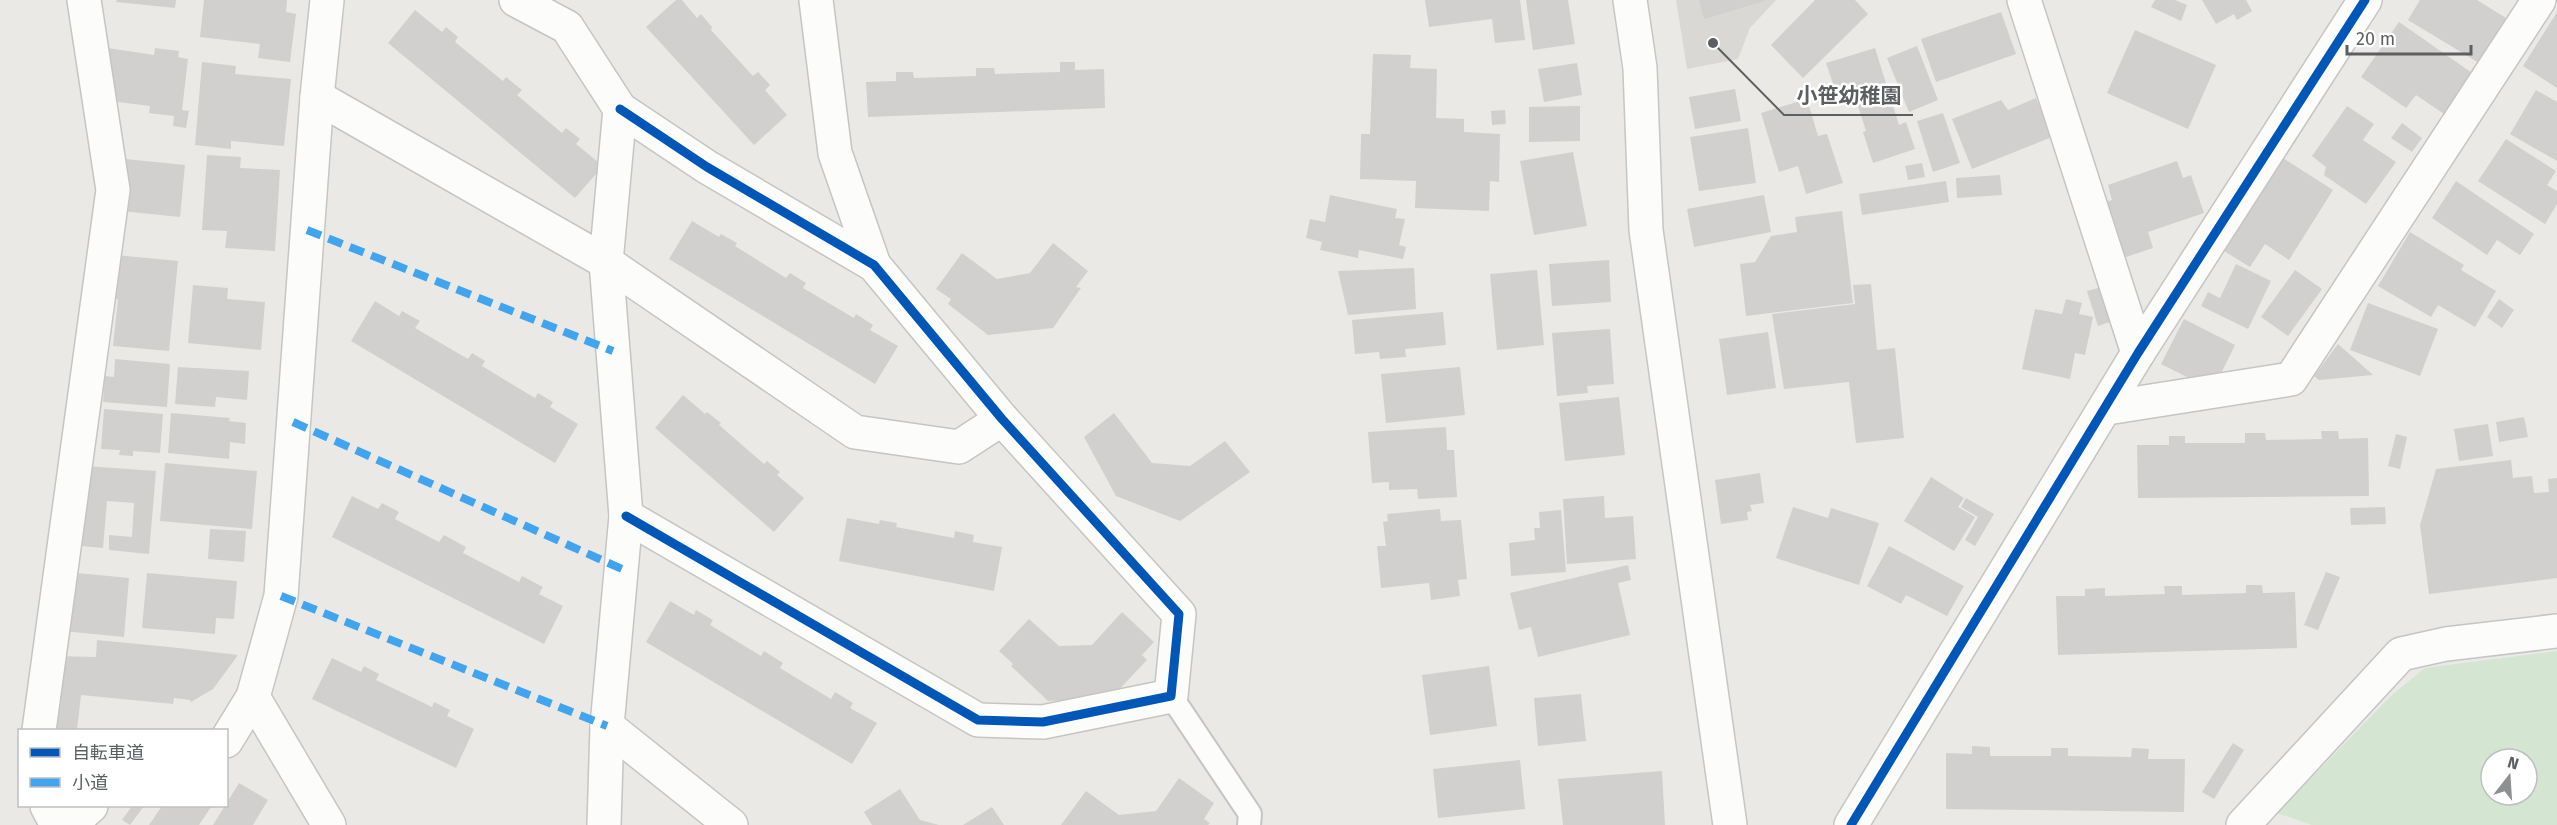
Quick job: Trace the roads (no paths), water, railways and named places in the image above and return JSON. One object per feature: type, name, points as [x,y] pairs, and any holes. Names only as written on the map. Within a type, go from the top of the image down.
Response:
[{"type":"street","points":[[39,729],[113,190],[84,0]]},
{"type":"street","points":[[228,738],[253,698],[281,596],[317,96],[327,0]]},
{"type":"street","points":[[516,0],[567,27],[620,109],[707,167],[874,265],[1002,419],[1179,614],[1171,696],[1043,722],[978,720],[626,516]]},
{"type":"street","points":[[816,0],[835,153],[874,265]]},
{"type":"street","points":[[1630,0],[1640,68],[1646,230],[1730,825]]},
{"type":"street","points":[[2025,0],[2139,353]]},
{"type":"street","points":[[1851,825],[2139,353],[2365,0]]},
{"type":"street","points":[[2107,408],[2291,379],[2539,0]]},
{"type":"street","points":[[317,96],[606,262],[855,432],[959,447],[1002,419]]},
{"type":"street","points":[[604,825],[607,726],[626,516],[606,262],[620,109]]},
{"type":"street","points":[[2243,825],[2402,654],[2446,644],[2557,631]]},
{"type":"street","points":[[253,698],[329,825]]},
{"type":"street","points":[[607,726],[731,825]]},
{"type":"street","points":[[48,807],[57,825]]},
{"type":"street","points":[[70,825],[90,807]]},
{"type":"lane","points":[[1171,696],[1250,814],[1249,825]]},
{"type":"place","name":"小笹幼稚園","points":[[1713,43]]}]
